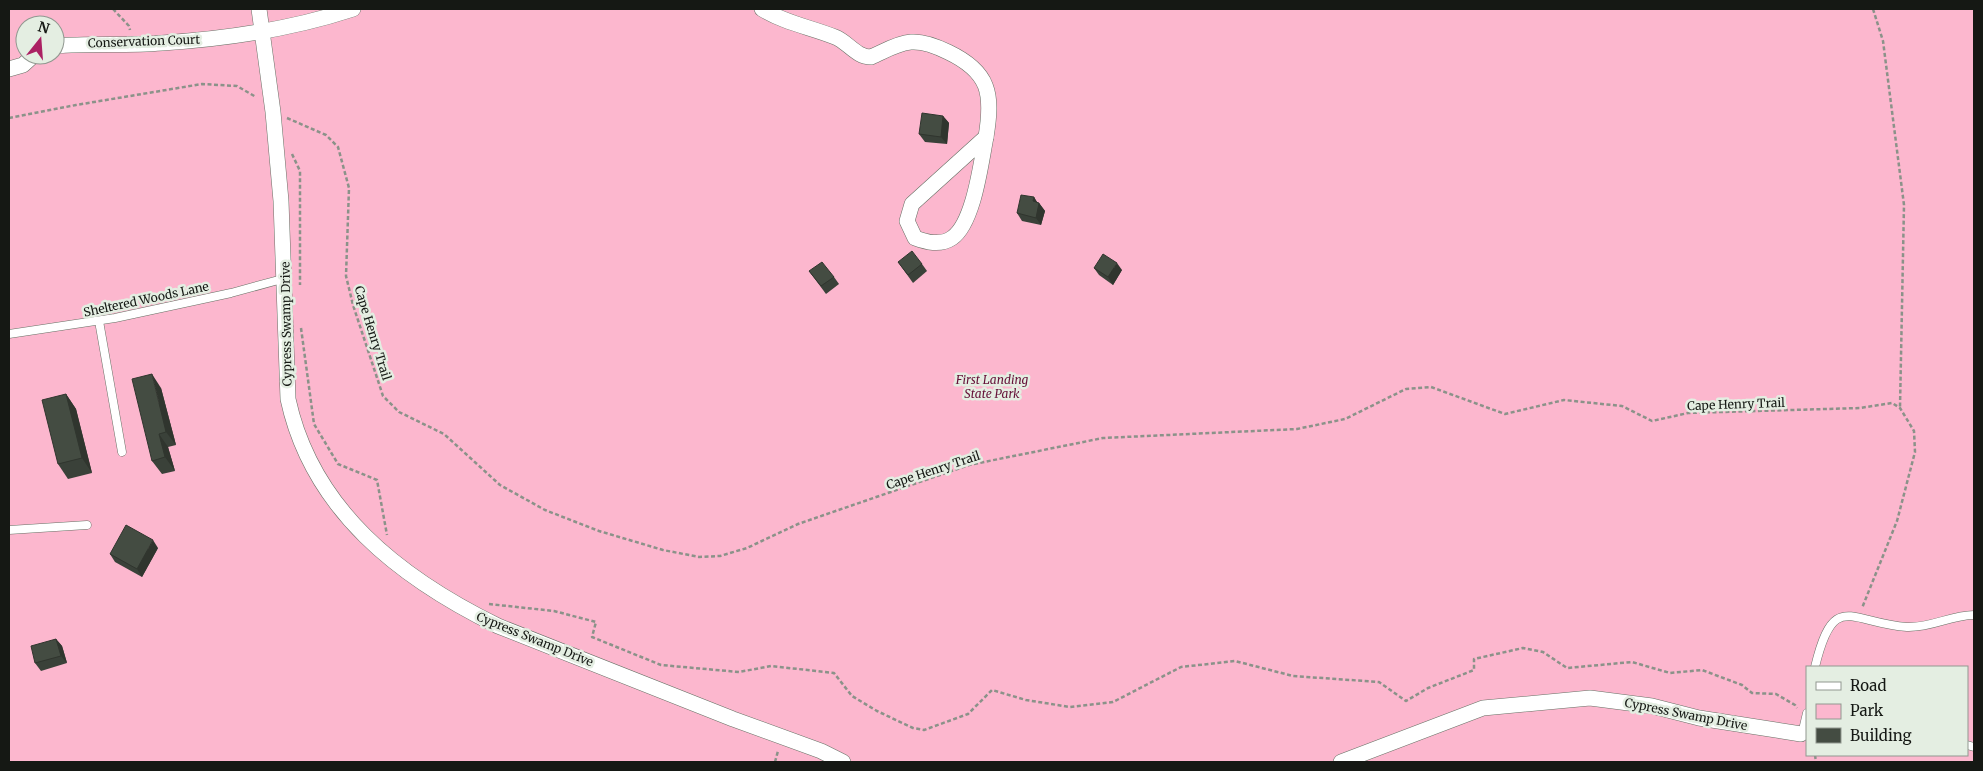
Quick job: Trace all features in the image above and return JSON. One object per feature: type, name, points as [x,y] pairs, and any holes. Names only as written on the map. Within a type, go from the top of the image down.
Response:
[{"type":"street","name":"Cypress Swamp Drive","points":[[259,9],[273,112],[286,278],[286,372],[294,425],[303,451],[330,496],[374,545],[431,589],[464,609],[498,626],[733,719],[821,751],[843,762]]},
{"type":"street","name":"Conservation Court","points":[[65,46],[208,39],[262,30],[353,9]]},
{"type":"street","points":[[762,9],[789,23],[835,37],[865,57],[871,57],[899,44],[922,42],[959,57],[974,67],[988,89],[990,101],[986,137],[970,207],[953,237],[935,243],[915,238],[907,221],[912,204],[986,137]]},
{"type":"street","points":[[9,69],[23,65]]},
{"type":"street","name":"Cypress Swamp Drive","points":[[1342,762],[1483,708],[1590,698],[1652,706],[1699,718],[1805,726]]},
{"type":"lane","name":"Sheltered Woods Lane","points":[[9,334],[99,321],[231,293],[286,278]]},
{"type":"lane","points":[[99,321],[122,452]]},
{"type":"lane","points":[[9,530],[87,525]]},
{"type":"lane","points":[[1815,666],[1828,627],[1839,617],[1856,616],[1907,627],[1932,625],[1955,617],[1974,614]]},
{"type":"path","points":[[113,9],[129,26],[132,44]]},
{"type":"path","points":[[1856,616],[1861,610],[1897,520],[1915,452],[1914,431],[1900,408],[1904,205],[1883,41],[1873,9]]},
{"type":"path","name":"Cape Henry Trail","points":[[9,118],[202,84],[237,86],[255,96],[273,112],[326,135],[338,147],[349,188],[346,276],[353,305],[383,396],[399,412],[444,434],[500,486],[545,510],[599,531],[663,550],[699,556],[720,556],[747,548],[798,524],[969,465],[1104,438],[1297,429],[1345,419],[1406,389],[1431,387],[1505,414],[1564,400],[1622,406],[1652,421],[1688,414],[1860,408],[1892,403],[1900,408]]},
{"type":"path","points":[[288,146],[300,171],[300,289]]},
{"type":"path","points":[[300,318],[314,424],[338,464],[377,480],[388,540]]},
{"type":"path","points":[[488,604],[554,611],[596,622],[592,637],[661,665],[739,672],[771,666],[834,673],[852,696],[877,711],[913,728],[924,730],[968,714],[992,690],[1026,700],[1070,707],[1113,702],[1181,667],[1235,661],[1293,676],[1378,682],[1406,701],[1428,688],[1474,670],[1474,659],[1523,648],[1543,652],[1567,668],[1632,662],[1670,673],[1702,670],[1742,685],[1752,693],[1776,694],[1794,704],[1805,726]]},
{"type":"green space","name":"First Landing State Park","points":[[9,9],[1974,9],[1974,762],[9,762]]},
{"type":"building","points":[[922,113],[943,116],[941,137],[919,134]]},
{"type":"building","points":[[1021,195],[1034,197],[1033,201],[1039,203],[1036,218],[1017,213]]},
{"type":"building","points":[[912,251],[922,264],[908,275],[898,262]]},
{"type":"building","points":[[1103,254],[1117,263],[1108,277],[1094,268]]},
{"type":"building","points":[[822,262],[834,277],[821,286],[809,271]]},
{"type":"building","points":[[152,374],[166,432],[159,434],[165,457],[152,461],[132,379]]},
{"type":"building","points":[[66,394],[82,458],[58,464],[42,400]]},
{"type":"building","points":[[126,525],[153,540],[137,569],[110,554]]},
{"type":"building","points":[[56,639],[61,656],[35,663],[31,646]]}]
